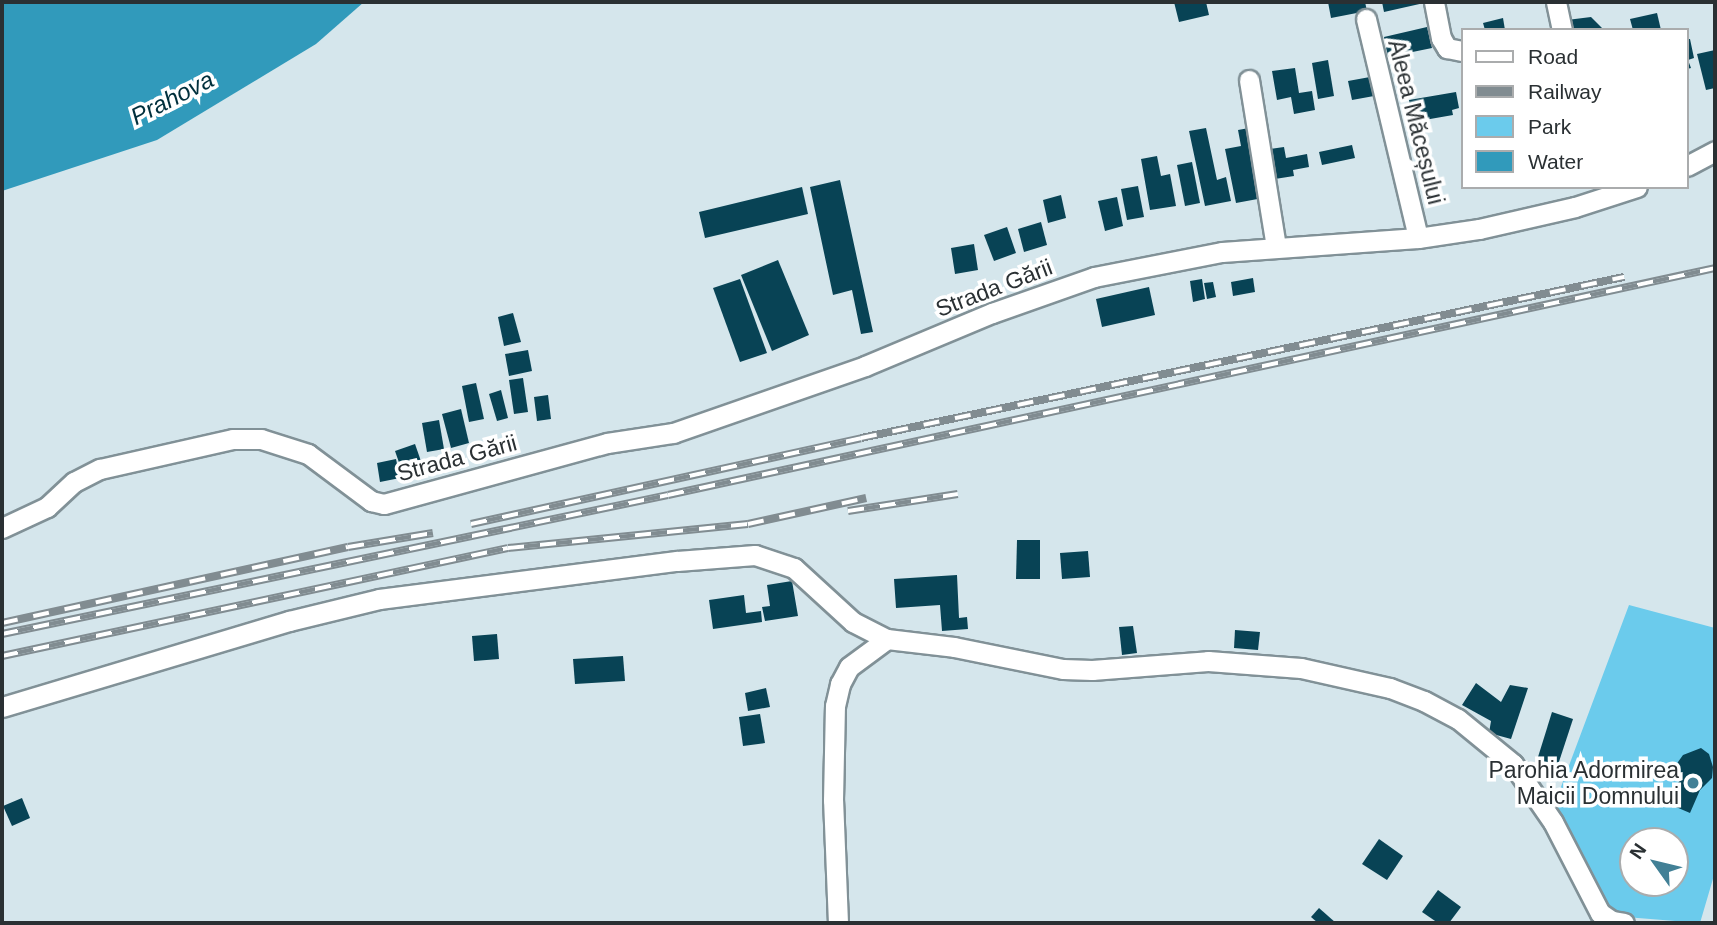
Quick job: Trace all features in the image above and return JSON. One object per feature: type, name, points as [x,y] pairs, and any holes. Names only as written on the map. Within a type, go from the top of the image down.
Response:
[{"type":"street","points":[[1434,2],[1441,38],[1447,48],[1462,51]]},
{"type":"street","points":[[1556,2],[1562,28]]},
{"type":"street","name":"Aleea Măceșului","points":[[1366,19],[1418,238]]},
{"type":"street","points":[[1249,80],[1276,247]]},
{"type":"street","points":[[1689,165],[1715,151]]},
{"type":"street","name":"Strada Gării","points":[[2,528],[47,507],[74,482],[100,469],[233,439],[261,439],[308,454],[370,501],[384,503],[607,443],[673,433],[865,366],[992,313],[1094,277],[1222,252],[1418,238],[1479,229],[1599,194],[1626,189]]},
{"type":"street","points":[[2,706],[334,608],[379,599],[677,561],[746,555],[782,561],[804,575],[853,621],[887,639],[954,647],[1063,669],[1092,670],[1208,662],[1301,668],[1390,688],[1424,701],[1458,719],[1513,764],[1553,822],[1591,901],[1600,913],[1615,923]]},
{"type":"street","points":[[838,923],[833,800],[835,706],[840,684],[849,667],[887,639]]},
{"type":"green space","points":[[1629,605],[1715,628],[1715,872],[1700,923],[1613,916],[1601,902],[1555,803]]},
{"type":"water","name":"Prahova","points":[[2,2],[364,2],[316,44],[157,140],[2,191]]},
{"type":"building","points":[[1174,2],[1206,2],[1209,15],[1179,22]]},
{"type":"building","points":[[1328,2],[1365,2],[1367,11],[1331,18]]},
{"type":"building","points":[[1382,2],[1424,2],[1424,3],[1384,12]]},
{"type":"building","points":[[1657,13],[1661,28],[1632,28],[1630,19]]},
{"type":"building","points":[[1591,17],[1602,28],[1568,28],[1567,20]]},
{"type":"building","points":[[1503,18],[1505,28],[1484,28],[1483,23]]},
{"type":"building","points":[[1427,27],[1432,48],[1388,57],[1384,37]]},
{"type":"building","points":[[1689,39],[1690,39],[1694,58],[1689,60]]},
{"type":"building","points":[[1715,50],[1715,88],[1706,90],[1697,54]]},
{"type":"building","points":[[1328,60],[1334,96],[1318,99],[1312,63]]},
{"type":"building","points":[[1295,68],[1299,93],[1312,91],[1315,110],[1294,114],[1291,97],[1277,100],[1272,71]]},
{"type":"building","points":[[1370,77],[1374,96],[1352,100],[1348,81]]},
{"type":"building","points":[[1456,92],[1459,108],[1452,110],[1453,115],[1413,122],[1409,100]]},
{"type":"building","points":[[1206,128],[1217,180],[1226,177],[1231,201],[1205,206],[1189,131]]},
{"type":"building","points":[[1249,128],[1263,198],[1236,203],[1225,149],[1241,146],[1238,130]]},
{"type":"building","points":[[1352,145],[1355,158],[1322,165],[1319,152]]},
{"type":"building","points":[[1284,147],[1286,158],[1307,154],[1309,167],[1293,170],[1294,176],[1268,180],[1264,150]]},
{"type":"building","points":[[1157,156],[1161,176],[1170,174],[1176,206],[1150,210],[1141,159]]},
{"type":"building","points":[[1192,162],[1200,203],[1185,206],[1177,165]]},
{"type":"building","points":[[840,180],[873,332],[861,334],[852,290],[833,295],[810,187]]},
{"type":"building","points":[[1138,186],[1144,217],[1127,220],[1121,189]]},
{"type":"building","points":[[802,187],[808,214],[705,238],[699,212]]},
{"type":"building","points":[[1061,195],[1066,218],[1048,223],[1043,200]]},
{"type":"building","points":[[1117,197],[1123,226],[1105,231],[1098,201]]},
{"type":"building","points":[[1041,222],[1047,245],[1024,252],[1018,229]]},
{"type":"building","points":[[1007,227],[1016,253],[994,261],[984,235]]},
{"type":"building","points":[[974,244],[978,270],[955,274],[951,248]]},
{"type":"building","points":[[778,260],[809,335],[772,351],[741,275]]},
{"type":"building","points":[[1253,278],[1255,292],[1233,296],[1231,282]]},
{"type":"building","points":[[740,279],[767,353],[740,362],[713,288]]},
{"type":"building","points":[[1202,279],[1205,299],[1193,302],[1190,281]]},
{"type":"building","points":[[1213,282],[1216,297],[1207,299],[1204,283]]},
{"type":"building","points":[[1149,287],[1155,315],[1102,327],[1096,299]]},
{"type":"building","points":[[513,313],[521,342],[504,346],[498,317]]},
{"type":"building","points":[[528,350],[532,371],[509,376],[505,354]]},
{"type":"building","points":[[523,378],[528,412],[514,414],[509,380]]},
{"type":"building","points":[[476,383],[484,419],[469,422],[462,386]]},
{"type":"building","points":[[501,390],[508,418],[497,421],[489,394]]},
{"type":"building","points":[[548,395],[551,419],[537,421],[534,397]]},
{"type":"building","points":[[461,409],[469,443],[451,448],[442,414]]},
{"type":"building","points":[[439,420],[444,449],[427,452],[422,423]]},
{"type":"building","points":[[415,444],[423,467],[403,474],[395,451]]},
{"type":"building","points":[[396,459],[400,478],[380,482],[377,463]]},
{"type":"building","points":[[1017,540],[1040,540],[1040,579],[1016,579]]},
{"type":"building","points":[[1088,551],[1090,577],[1062,579],[1060,553]]},
{"type":"building","points":[[957,575],[959,618],[967,617],[968,629],[942,631],[940,605],[896,608],[894,579]]},
{"type":"building","points":[[792,581],[798,616],[765,621],[762,607],[770,606],[767,585]]},
{"type":"building","points":[[744,595],[746,613],[761,611],[762,622],[713,629],[709,600]]},
{"type":"building","points":[[1133,626],[1137,653],[1122,655],[1119,627]]},
{"type":"building","points":[[1235,630],[1260,632],[1258,650],[1234,648]]},
{"type":"building","points":[[497,634],[499,659],[474,661],[472,636]]},
{"type":"building","points":[[623,656],[625,681],[575,684],[573,659]]},
{"type":"building","points":[[1476,683],[1501,702],[1510,685],[1528,688],[1511,739],[1489,733],[1491,721],[1462,705]]},
{"type":"building","points":[[766,688],[770,707],[748,711],[745,693]]},
{"type":"building","points":[[1552,712],[1573,719],[1554,777],[1534,770]]},
{"type":"building","points":[[760,714],[765,743],[743,746],[739,717]]},
{"type":"building","name":"Parohia Adormirea Maicii Domnului","points":[[1701,748],[1709,754],[1713,767],[1712,778],[1700,790],[1690,813],[1669,804],[1680,779],[1675,770],[1678,762],[1683,755]]},
{"type":"building","points":[[22,798],[30,818],[12,826],[3,806]]},
{"type":"building","points":[[1379,839],[1403,856],[1387,880],[1362,864]]},
{"type":"building","points":[[1438,890],[1461,907],[1449,923],[1438,923],[1422,912]]},
{"type":"building","points":[[1319,908],[1336,923],[1318,923],[1311,917]]},
{"type":"railway","points":[[2,634],[668,495],[1715,268]]},
{"type":"railway","points":[[471,524],[861,438],[1624,277]]},
{"type":"railway","points":[[848,511],[958,494]]},
{"type":"railway","points":[[2,656],[508,548],[748,524],[866,498]]},
{"type":"railway","points":[[2,623],[348,547],[433,533]]},
{"type":"place","name":"Parohia Adormirea Maicii Domnului","points":[[1693,783]]}]
